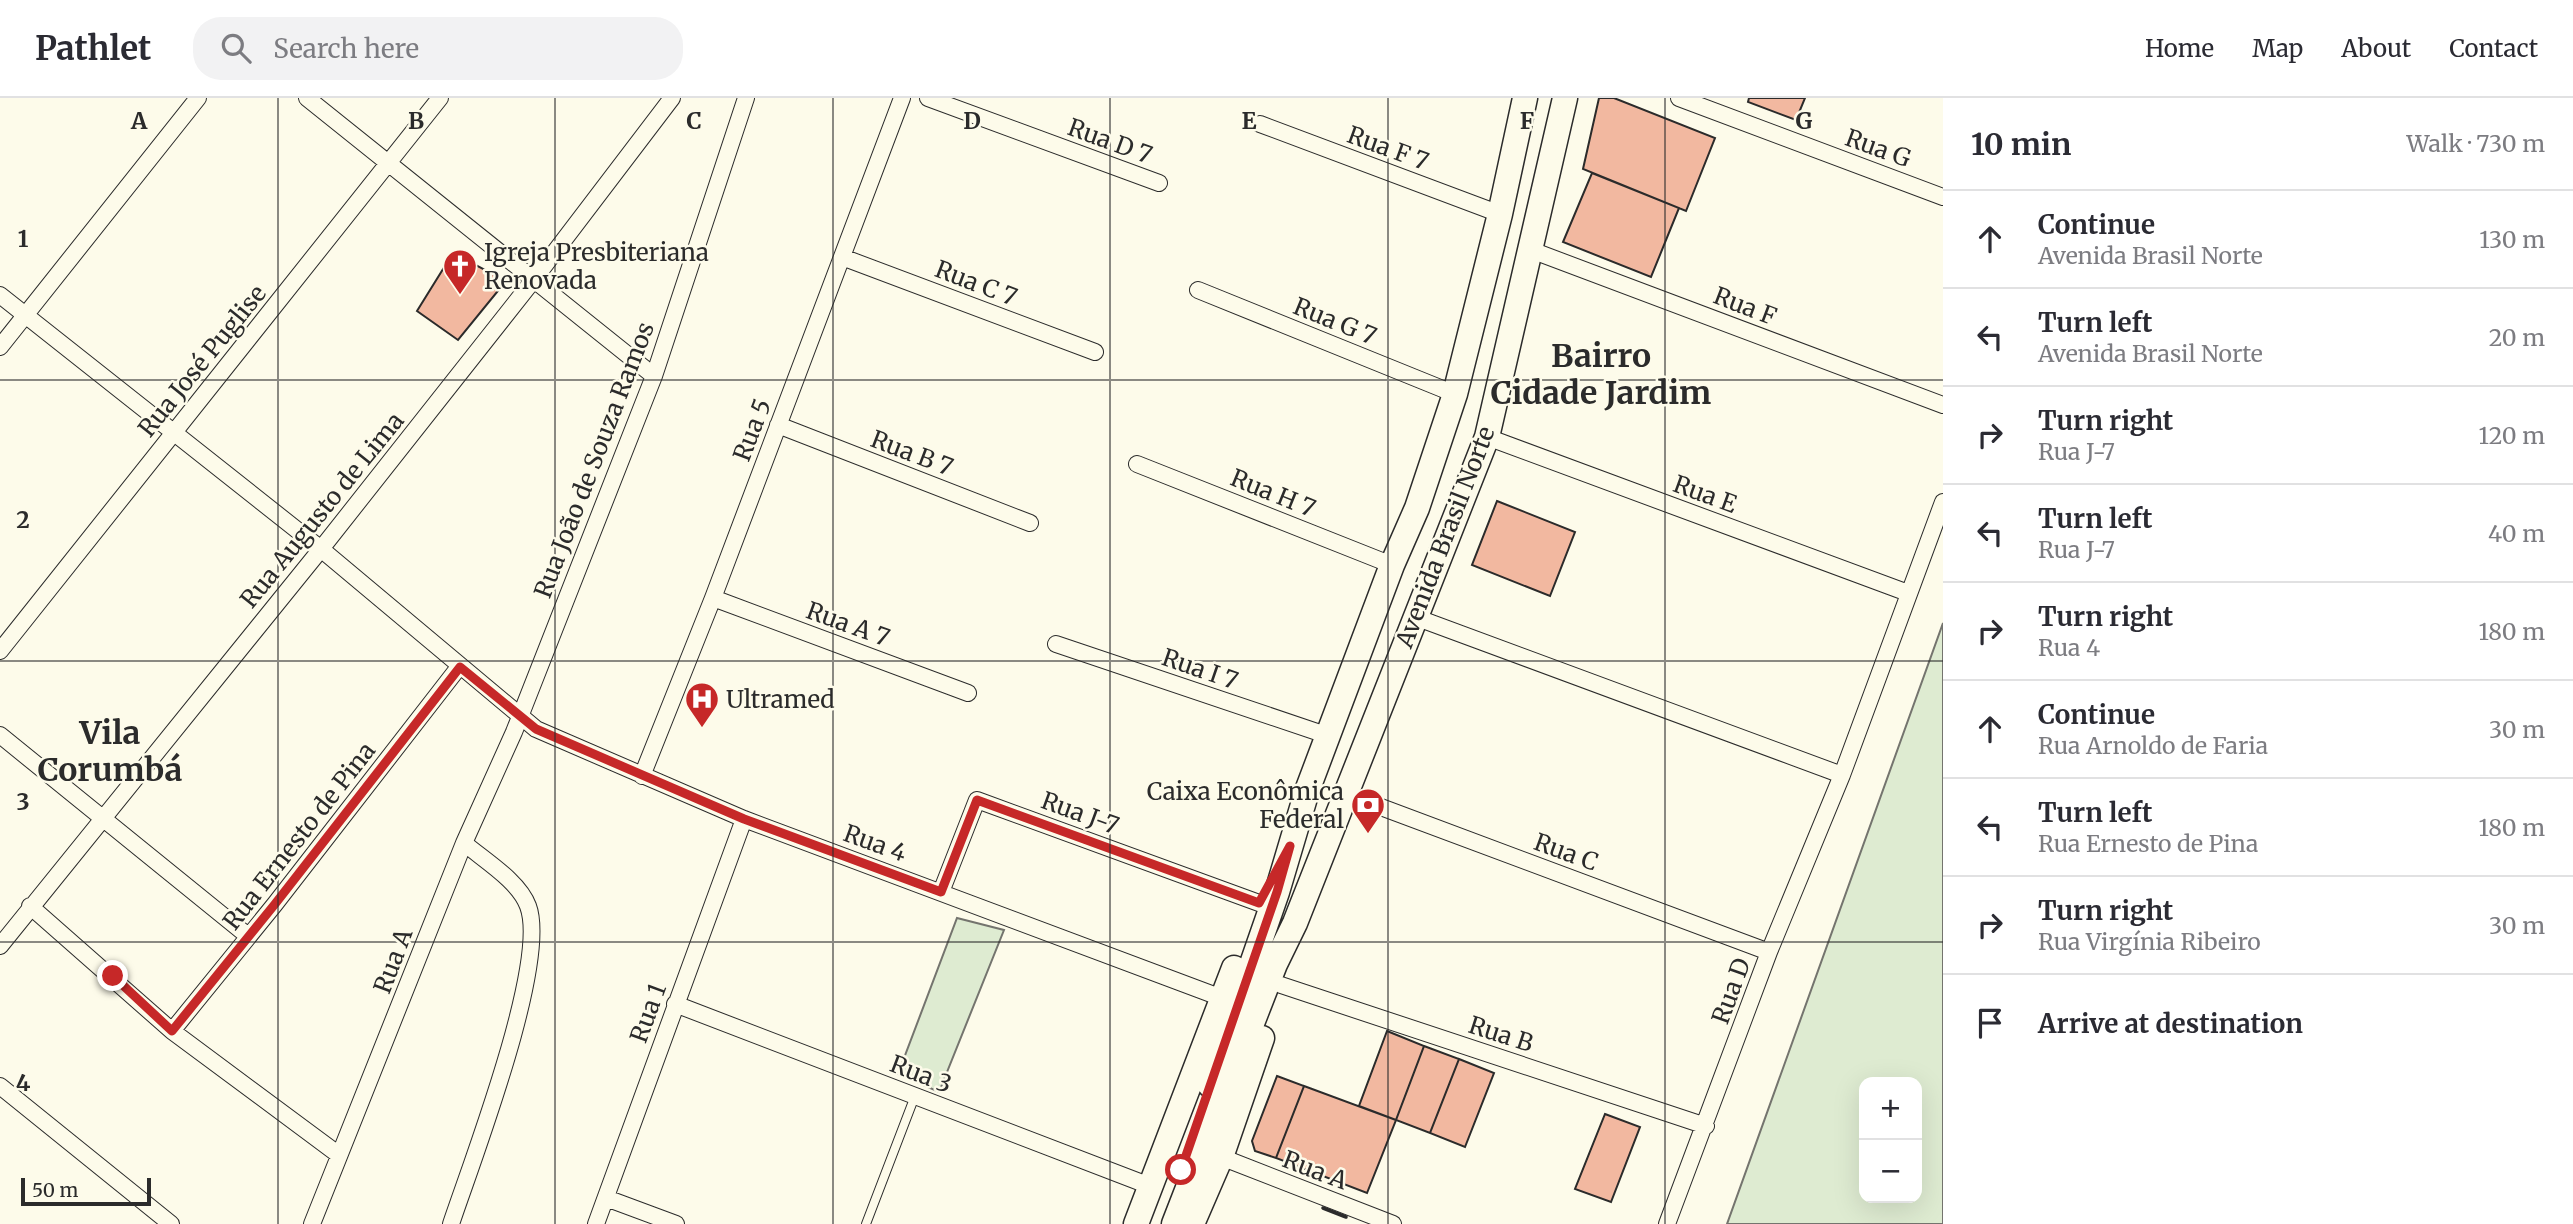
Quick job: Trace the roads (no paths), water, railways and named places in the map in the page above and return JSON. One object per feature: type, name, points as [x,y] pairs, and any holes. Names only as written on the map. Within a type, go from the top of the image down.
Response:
[{"type":"main road","name":"Avenida Brasil Norte","points":[[1161,1224],[1277,892],[1307,791],[1392,565],[1417,508],[1455,394],[1500,214],[1525,98]]},
{"type":"main road","name":"Avenida Brasil Norte","points":[[1174,1224],[1275,964],[1295,923],[1487,437],[1566,98]]},
{"type":"main road","name":"Avenida Brasil Norte","points":[[1136,1224],[1259,903],[1290,846]]},
{"type":"main road","name":"Avenida Brasil Norte","points":[[1192,1224],[1221,1157],[1281,985],[1295,923]]},
{"type":"street","points":[[0,347],[198,98]]},
{"type":"street","points":[[307,98],[536,278],[654,376]]},
{"type":"street","name":"Rua José Puglise","points":[[0,651],[440,98]]},
{"type":"street","name":"Rua Augusto de Lima","points":[[0,946],[536,278],[672,98]]},
{"type":"street","name":"Rua João de Souza Ramos","points":[[519,716],[654,376],[746,98]]},
{"type":"street","name":"Rua 5","points":[[642,776],[713,598],[901,98]]},
{"type":"street","name":"Rua D 7","points":[[928,98],[1159,183]]},
{"type":"street","name":"Rua G","points":[[1679,98],[1943,197]]},
{"type":"street","name":"Rua F 7","points":[[1260,124],[1500,214]]},
{"type":"street","name":"Rua F","points":[[1531,250],[1943,405]]},
{"type":"street","name":"Rua C 7","points":[[842,257],[1096,352]]},
{"type":"street","name":"Rua G 7","points":[[1198,290],[1455,394]]},
{"type":"street","name":"Rua 4","points":[[0,295],[321,549],[536,729],[744,819],[1222,998]]},
{"type":"street","name":"Rua B 7","points":[[778,425],[1030,523]]},
{"type":"street","name":"Rua E","points":[[1487,437],[1908,593]]},
{"type":"street","name":"Rua H 7","points":[[1136,464],[1392,565]]},
{"type":"street","name":"Rua D","points":[[1667,1224],[1706,1126],[1769,952],[1842,775],[1943,502]]},
{"type":"street","name":"Rua A 7","points":[[713,598],[968,693]]},
{"type":"street","points":[[1415,617],[1842,775]]},
{"type":"street","name":"Rua I 7","points":[[1056,644],[1329,736]]},
{"type":"street","name":"Rua Ernesto de Pina","points":[[172,1031],[460,667]]},
{"type":"street","name":"Rua A","points":[[312,1224],[464,843],[519,716]]},
{"type":"street","points":[[0,735],[248,936]]},
{"type":"street","name":"Rua C","points":[[1346,794],[1769,952]]},
{"type":"street","name":"Rua J-7","points":[[941,892],[977,800],[1259,903]]},
{"type":"street","name":"Rua 1","points":[[596,1224],[744,819]]},
{"type":"street","points":[[451,1224],[511,1042],[533,949],[528,906],[514,886],[464,843]]},
{"type":"street","points":[[30,906],[172,1031],[339,1156]]},
{"type":"street","name":"Rua B","points":[[1281,985],[1706,1126]]},
{"type":"street","name":"Rua 3","points":[[675,1004],[1150,1186]]},
{"type":"street","points":[[0,1086],[171,1224]]},
{"type":"street","name":"Rua A","points":[[1221,1157],[1393,1224]]},
{"type":"street","points":[[606,1198],[676,1224]]},
{"type":"lane","points":[[866,1224],[915,1096]]},
{"type":"place","name":"Igreja Presbiteriana Renovada","points":[[460,296]]},
{"type":"place","name":"Ultramed","points":[[702,729]]},
{"type":"place","name":"Caixa Econômica Federal","points":[[1368,835]]},
{"type":"district","name":"Bairro Cidade Jardim","points":[[1601,374]]},
{"type":"district","name":"Vila Corumbá","points":[[110,752]]}]
